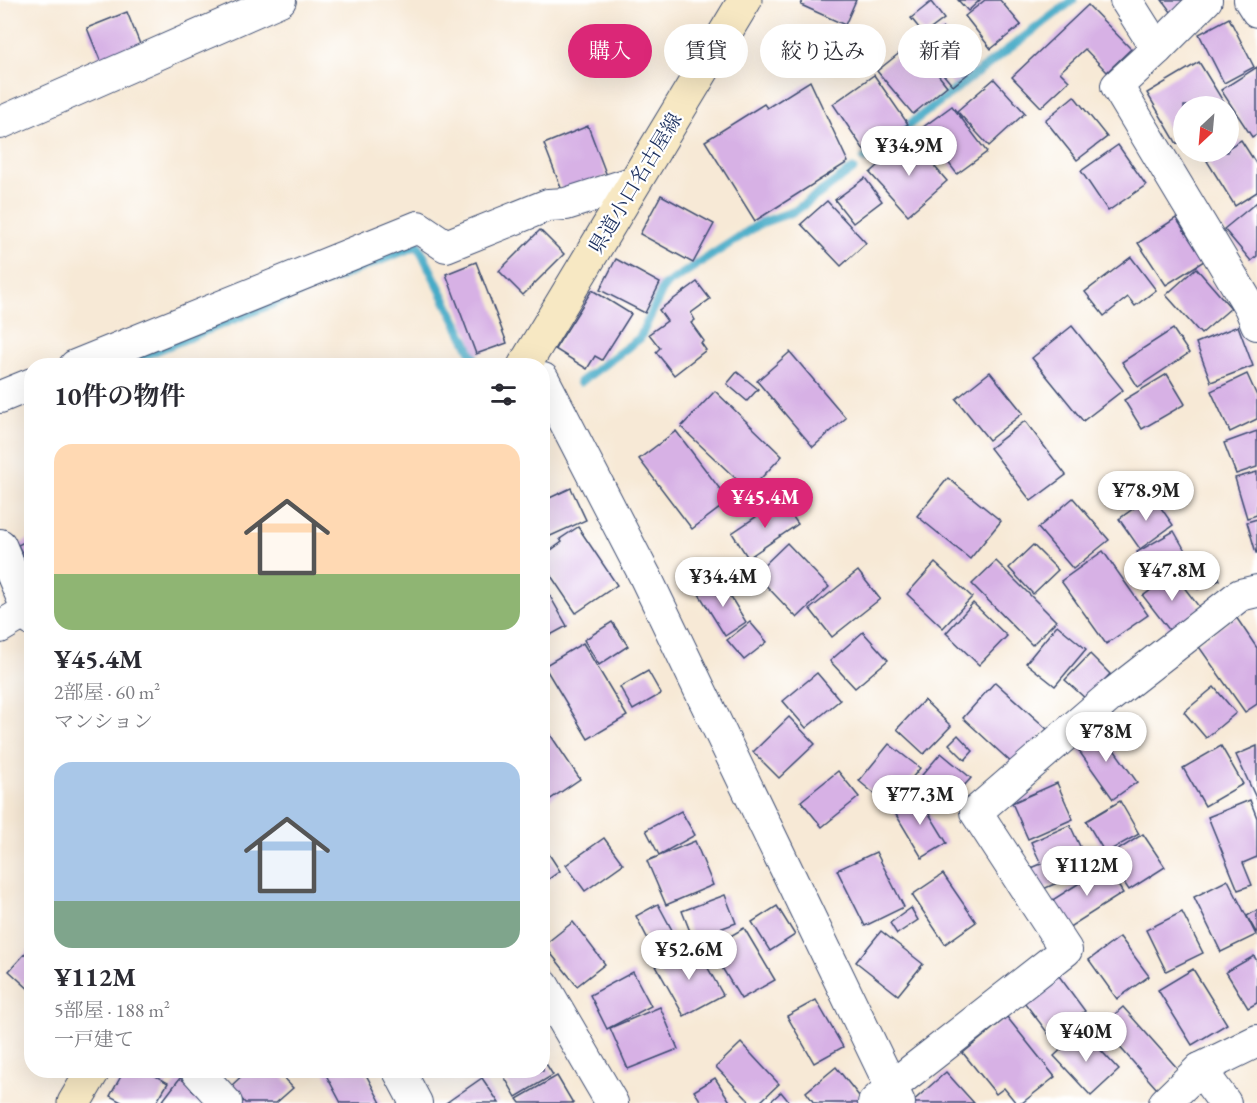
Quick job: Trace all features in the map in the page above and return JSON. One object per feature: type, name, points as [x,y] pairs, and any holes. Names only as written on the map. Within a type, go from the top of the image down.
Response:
[{"type":"main road","name":"県道小口名古屋線","points":[[539,358],[635,182],[746,0]]},
{"type":"main road","points":[[74,1103],[89,1078]]},
{"type":"street","points":[[0,123],[280,0]]},
{"type":"street","points":[[1126,0],[1157,49]]},
{"type":"street","points":[[1206,0],[1117,86],[1250,306],[1257,324]]},
{"type":"street","points":[[1250,0],[1257,11]]},
{"type":"street","points":[[95,358],[418,227],[446,246],[548,205],[566,204],[635,182]]},
{"type":"street","points":[[0,397],[24,387]]},
{"type":"street","points":[[550,397],[645,576],[888,1098],[1066,950],[976,812],[1119,689],[1240,595],[1257,591]]},
{"type":"street","points":[[0,544],[24,599]]},
{"type":"street","points":[[0,627],[24,616]]},
{"type":"street","points":[[550,997],[612,1103]]},
{"type":"street","points":[[1165,1103],[1200,1069],[1257,1041]]},
{"type":"street","points":[[1200,1069],[1225,1103]]},
{"type":"street","points":[[203,1078],[226,1103]]},
{"type":"street","points":[[403,1078],[416,1103]]},
{"type":"building","points":[[803,0],[856,0],[845,24],[801,5]]},
{"type":"building","points":[[958,0],[980,0],[968,11]]},
{"type":"building","points":[[985,0],[1000,0],[1021,25],[991,49],[982,38],[982,24],[971,24],[965,16]]},
{"type":"building","points":[[1162,0],[1186,0],[1171,12]]},
{"type":"building","points":[[931,2],[944,19],[937,24],[916,24],[911,18]]},
{"type":"building","points":[[1088,5],[1131,49],[1107,72],[1085,49],[1060,72],[1069,81],[1041,107],[1012,77]]},
{"type":"building","points":[[127,12],[142,49],[102,65],[87,28]]},
{"type":"building","points":[[1229,18],[1254,67],[1224,83],[1199,34]]},
{"type":"building","points":[[898,54],[898,78],[941,78],[947,86],[913,114],[883,78],[886,78],[886,64]]},
{"type":"building","points":[[1199,62],[1220,96],[1173,96],[1173,137],[1147,93]]},
{"type":"building","points":[[1257,67],[1257,134],[1252,137],[1239,117],[1239,96],[1225,96],[1221,90]]},
{"type":"building","points":[[870,78],[876,78],[908,124],[866,153],[833,104]]},
{"type":"building","points":[[946,78],[963,78],[953,86]]},
{"type":"building","points":[[994,79],[1025,113],[989,146],[957,111]]},
{"type":"building","points":[[810,81],[848,162],[755,221],[705,141],[764,104],[767,108]]},
{"type":"building","points":[[1074,96],[1107,137],[1077,160],[1045,120]]},
{"type":"building","points":[[952,106],[987,152],[957,174],[922,128]]},
{"type":"building","points":[[588,126],[607,176],[563,193],[544,144]]},
{"type":"building","points":[[910,138],[947,181],[908,215],[870,173]]},
{"type":"building","points":[[1241,140],[1257,165],[1257,192],[1235,206],[1208,162],[1239,162],[1239,141]]},
{"type":"building","points":[[1118,145],[1146,185],[1108,211],[1081,171]]},
{"type":"building","points":[[865,178],[882,201],[853,223],[835,200]]},
{"type":"building","points":[[661,195],[714,224],[693,263],[640,234]]},
{"type":"building","points":[[827,201],[866,243],[841,266],[801,224]]},
{"type":"building","points":[[1257,202],[1257,256],[1251,261],[1224,229]]},
{"type":"building","points":[[1176,218],[1204,261],[1166,285],[1138,243]]},
{"type":"building","points":[[540,230],[564,254],[523,295],[499,271]]},
{"type":"building","points":[[1131,257],[1156,290],[1135,306],[1128,297],[1104,316],[1085,292]]},
{"type":"building","points":[[616,259],[660,283],[645,313],[600,290]]},
{"type":"building","points":[[476,262],[507,343],[476,354],[446,274]]},
{"type":"building","points":[[1196,268],[1231,308],[1201,334],[1166,295]]},
{"type":"building","points":[[697,282],[710,299],[691,313],[695,320],[691,323],[704,341],[701,343],[706,350],[674,375],[656,352],[660,348],[649,334],[667,321],[659,310]]},
{"type":"building","points":[[592,290],[631,314],[602,360],[595,356],[587,369],[555,349]]},
{"type":"building","points":[[1072,326],[1123,390],[1083,421],[1032,358]]},
{"type":"building","points":[[1238,326],[1253,366],[1211,382],[1196,343]]},
{"type":"building","points":[[1173,329],[1189,353],[1138,387],[1122,362]]},
{"type":"building","points":[[790,352],[846,418],[813,447],[757,381]]},
{"type":"building","points":[[737,372],[758,389],[747,401],[727,384]]},
{"type":"building","points":[[990,372],[1023,413],[989,440],[956,399]]},
{"type":"building","points":[[1167,374],[1185,404],[1142,429],[1124,400]]},
{"type":"building","points":[[1247,374],[1257,396],[1257,419],[1230,432],[1211,391]]},
{"type":"building","points":[[715,391],[782,456],[749,491],[681,427]]},
{"type":"building","points":[[1025,421],[1066,475],[1031,501],[990,448]]},
{"type":"building","points":[[676,431],[729,501],[692,529],[639,459]]},
{"type":"building","points":[[1257,431],[1257,467],[1236,474],[1224,443]]},
{"type":"building","points":[[1257,472],[1257,515],[1247,518],[1235,478]]},
{"type":"building","points":[[948,478],[1001,521],[970,559],[917,516]]},
{"type":"building","points":[[571,488],[586,520],[550,536],[550,498]]},
{"type":"building","points":[[1152,495],[1173,525],[1140,549],[1119,519]]},
{"type":"building","points":[[1073,498],[1109,540],[1073,569],[1038,528]]},
{"type":"building","points":[[781,500],[798,524],[748,558],[732,533]]},
{"type":"building","points":[[1257,519],[1257,553],[1256,553],[1247,522]]},
{"type":"building","points":[[578,527],[617,585],[576,613],[550,574],[550,551],[562,542],[560,539]]},
{"type":"building","points":[[1174,531],[1191,561],[1154,582],[1137,552]]},
{"type":"building","points":[[24,542],[24,557],[18,545]]},
{"type":"building","points":[[787,543],[829,587],[797,618],[755,574]]},
{"type":"building","points":[[1033,545],[1058,570],[1033,594],[1009,568]]},
{"type":"building","points":[[1103,551],[1148,615],[1106,644],[1061,581]]},
{"type":"building","points":[[1210,557],[1220,580],[1198,589],[1188,566]]},
{"type":"building","points":[[996,561],[1056,621],[1032,645],[972,584]]},
{"type":"building","points":[[935,563],[972,597],[943,628],[907,594]]},
{"type":"building","points":[[858,571],[880,599],[832,637],[810,609]]},
{"type":"building","points":[[1173,573],[1200,608],[1170,631],[1143,596]]},
{"type":"building","points":[[721,581],[746,622],[725,636],[699,594]]},
{"type":"building","points":[[550,596],[567,626],[550,635]]},
{"type":"building","points":[[973,603],[1007,636],[979,665],[946,633]]},
{"type":"building","points":[[1236,617],[1257,648],[1257,704],[1245,712],[1197,644]]},
{"type":"building","points":[[612,622],[628,646],[599,665],[584,640]]},
{"type":"building","points":[[750,622],[767,642],[744,660],[727,640]]},
{"type":"building","points":[[1057,625],[1086,649],[1055,686],[1026,663]]},
{"type":"building","points":[[863,632],[888,660],[855,688],[830,661]]},
{"type":"building","points":[[583,643],[627,716],[588,739],[550,676],[550,662]]},
{"type":"building","points":[[1090,654],[1110,674],[1086,699],[1065,680]]},
{"type":"building","points":[[648,671],[661,694],[633,710],[620,687]]},
{"type":"building","points":[[817,673],[840,700],[806,728],[783,701]]},
{"type":"building","points":[[995,682],[1047,729],[1014,765],[963,718]]},
{"type":"building","points":[[1214,687],[1236,713],[1206,738],[1184,712]]},
{"type":"building","points":[[924,700],[951,726],[924,754],[897,729]]},
{"type":"building","points":[[789,717],[815,744],[779,778],[753,752]]},
{"type":"building","points":[[1098,727],[1137,782],[1113,799],[1074,744]]},
{"type":"building","points":[[550,734],[580,779],[550,799]]},
{"type":"building","points":[[958,735],[973,751],[965,760],[949,744]]},
{"type":"building","points":[[889,744],[920,768],[889,806],[859,781]]},
{"type":"building","points":[[1221,746],[1243,784],[1205,806],[1183,768]]},
{"type":"building","points":[[1257,746],[1257,800],[1236,755]]},
{"type":"building","points":[[941,753],[971,778],[946,806],[917,781]]},
{"type":"building","points":[[838,771],[859,797],[822,827],[801,801]]},
{"type":"building","points":[[1057,783],[1073,819],[1028,839],[1012,803]]},
{"type":"building","points":[[917,794],[947,843],[922,858],[892,808]]},
{"type":"building","points":[[1250,800],[1257,818],[1257,857],[1243,863],[1252,885],[1238,890],[1208,817]]},
{"type":"building","points":[[1120,801],[1139,834],[1105,853],[1086,821]]},
{"type":"building","points":[[681,811],[695,835],[659,855],[646,830]]},
{"type":"building","points":[[1070,825],[1090,868],[1039,891],[1029,869],[1041,864],[1031,842]]},
{"type":"building","points":[[1143,834],[1165,867],[1129,890],[1107,857]]},
{"type":"building","points":[[604,838],[623,864],[585,891],[566,865]]},
{"type":"building","points":[[695,841],[713,885],[666,905],[647,861]]},
{"type":"building","points":[[876,852],[904,907],[865,926],[837,870]]},
{"type":"building","points":[[550,856],[560,871],[550,878]]},
{"type":"building","points":[[1106,866],[1123,893],[1068,928],[1051,901]]},
{"type":"building","points":[[943,874],[976,922],[945,944],[912,895]]},
{"type":"building","points":[[1228,880],[1256,935],[1221,952],[1194,897]]},
{"type":"building","points":[[725,895],[736,923],[693,939],[682,911]]},
{"type":"building","points":[[658,904],[673,932],[650,943],[636,916]]},
{"type":"building","points":[[777,906],[795,935],[770,951],[752,922]]},
{"type":"building","points":[[911,908],[918,920],[897,934],[890,923]]},
{"type":"building","points":[[1257,910],[1257,934],[1247,916]]},
{"type":"building","points":[[1182,912],[1203,953],[1166,971],[1146,930]]},
{"type":"building","points":[[573,922],[605,964],[577,986],[550,952],[550,940]]},
{"type":"building","points":[[744,928],[775,980],[741,999],[710,948]]},
{"type":"building","points":[[881,931],[923,964],[898,995],[856,962]]},
{"type":"building","points":[[1120,937],[1149,976],[1117,999],[1089,960]]},
{"type":"building","points":[[695,945],[723,995],[684,1016],[656,966]]},
{"type":"building","points":[[24,955],[24,985],[9,971]]},
{"type":"building","points":[[1254,956],[1257,961],[1257,1003],[1248,1008],[1226,972]]},
{"type":"building","points":[[1193,969],[1227,1024],[1192,1045],[1158,990]]},
{"type":"building","points":[[633,972],[651,1006],[607,1029],[590,995]]},
{"type":"building","points":[[1056,972],[1085,1011],[1050,1036],[1021,998]]},
{"type":"building","points":[[816,1000],[843,1047],[814,1063],[787,1016]]},
{"type":"building","points":[[660,1007],[678,1049],[628,1069],[610,1028]]},
{"type":"building","points":[[1123,1007],[1178,1069],[1157,1089],[1101,1026]]},
{"type":"building","points":[[1007,1017],[1055,1077],[1022,1103],[1016,1103],[1004,1088],[996,1094],[963,1053]]},
{"type":"building","points":[[1082,1030],[1119,1070],[1091,1096],[1054,1056]]},
{"type":"building","points":[[741,1043],[779,1084],[759,1103],[751,1103],[716,1067]]},
{"type":"building","points":[[836,1067],[863,1101],[861,1103],[814,1103],[806,1092]]},
{"type":"building","points":[[946,1072],[974,1103],[911,1103]]},
{"type":"building","points":[[557,1076],[573,1103],[520,1103],[517,1099]]},
{"type":"building","points":[[120,1078],[159,1078],[168,1083],[156,1103],[123,1103],[110,1096]]},
{"type":"building","points":[[180,1078],[209,1100],[207,1103],[161,1103]]},
{"type":"building","points":[[240,1078],[284,1078],[293,1088],[276,1103],[245,1103],[231,1086]]},
{"type":"building","points":[[328,1078],[368,1078],[381,1103],[341,1103]]},
{"type":"building","points":[[482,1078],[499,1103],[446,1103]]},
{"type":"building","points":[[505,1078],[548,1078],[516,1097]]},
{"type":"building","points":[[715,1078],[731,1103],[702,1103],[694,1091]]},
{"type":"building","points":[[781,1092],[790,1103],[769,1103]]},
{"type":"waterway","points":[[864,159],[1073,0]]},
{"type":"waterway","points":[[580,382],[640,338],[664,286],[761,223],[795,211],[853,169]]},
{"type":"waterway","points":[[138,358],[418,245],[474,358]]}]
